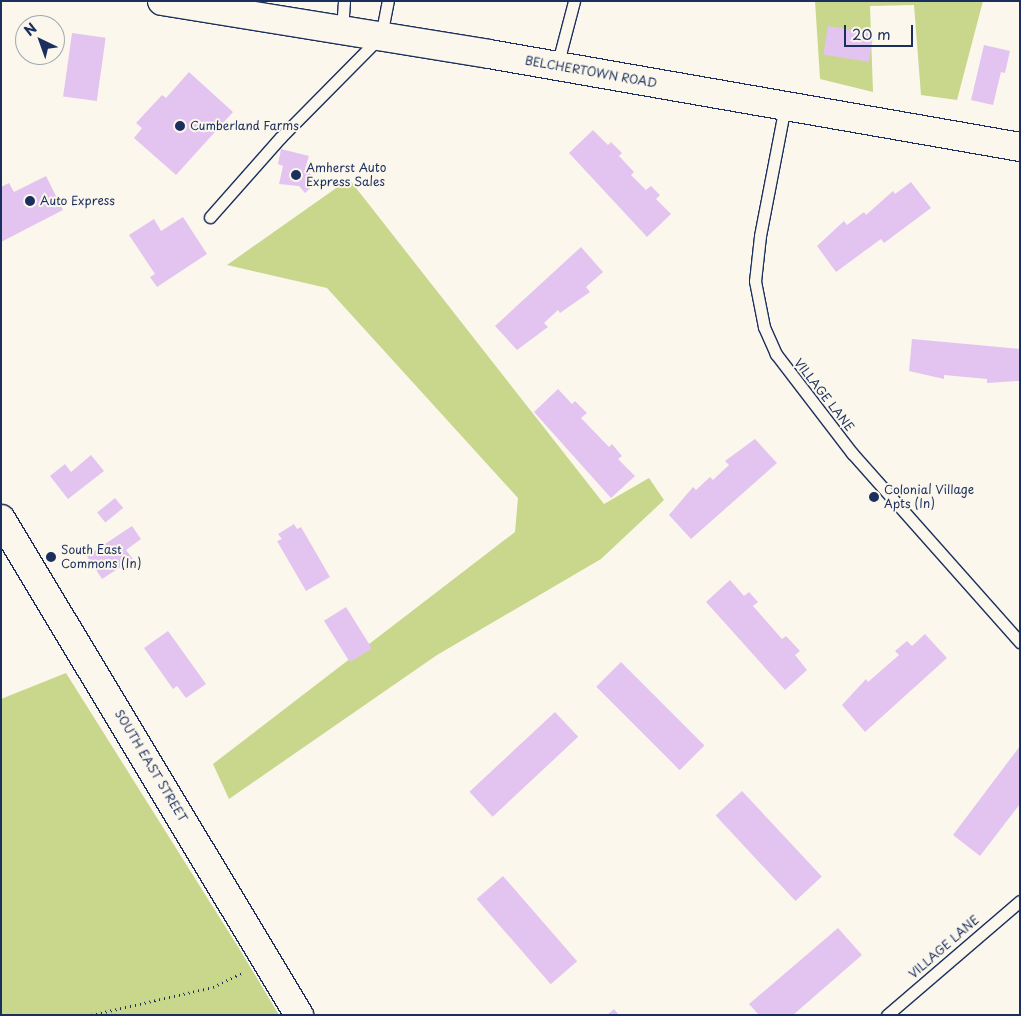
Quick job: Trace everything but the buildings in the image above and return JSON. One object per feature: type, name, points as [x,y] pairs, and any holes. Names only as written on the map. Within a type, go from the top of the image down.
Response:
[{"type":"main road","name":"BELCHERTOWN ROAD","points":[[162,1],[201,4],[1020,147]]},
{"type":"main road","name":"SOUTH EAST STREET","points":[[1,519],[299,1015]]},
{"type":"lane","points":[[342,30],[344,1]]},
{"type":"lane","points":[[210,217],[280,138],[381,36],[388,1]]},
{"type":"lane","points":[[558,66],[574,1]]},
{"type":"lane","name":"VILLAGE LANE","points":[[785,106],[760,236],[756,281],[764,328],[776,354],[852,453],[1020,642]]},
{"type":"lane","name":"VILLAGE LANE","points":[[887,1015],[1020,901]]},
{"type":"path","points":[[92,1015],[214,987],[267,961]]},
{"type":"green space","points":[[815,1],[983,1],[957,100],[921,95],[914,5],[870,6],[873,92],[820,79]]},
{"type":"green space","points":[[349,179],[604,504],[649,478],[664,500],[601,559],[437,655],[229,799],[213,764],[515,532],[518,498],[327,288],[227,265]]},
{"type":"green space","points":[[66,673],[279,1015],[1,1015],[1,699]]},
{"type":"place","name":"Cumberland Farms","points":[[180,126]]},
{"type":"place","name":"Amherst Auto Express Sales","points":[[296,175]]},
{"type":"place","name":"Auto Express","points":[[30,201]]},
{"type":"place","name":"Colonial Village Apts (In)","points":[[874,497]]},
{"type":"place","name":"South East Commons (In)","points":[[51,557]]}]
